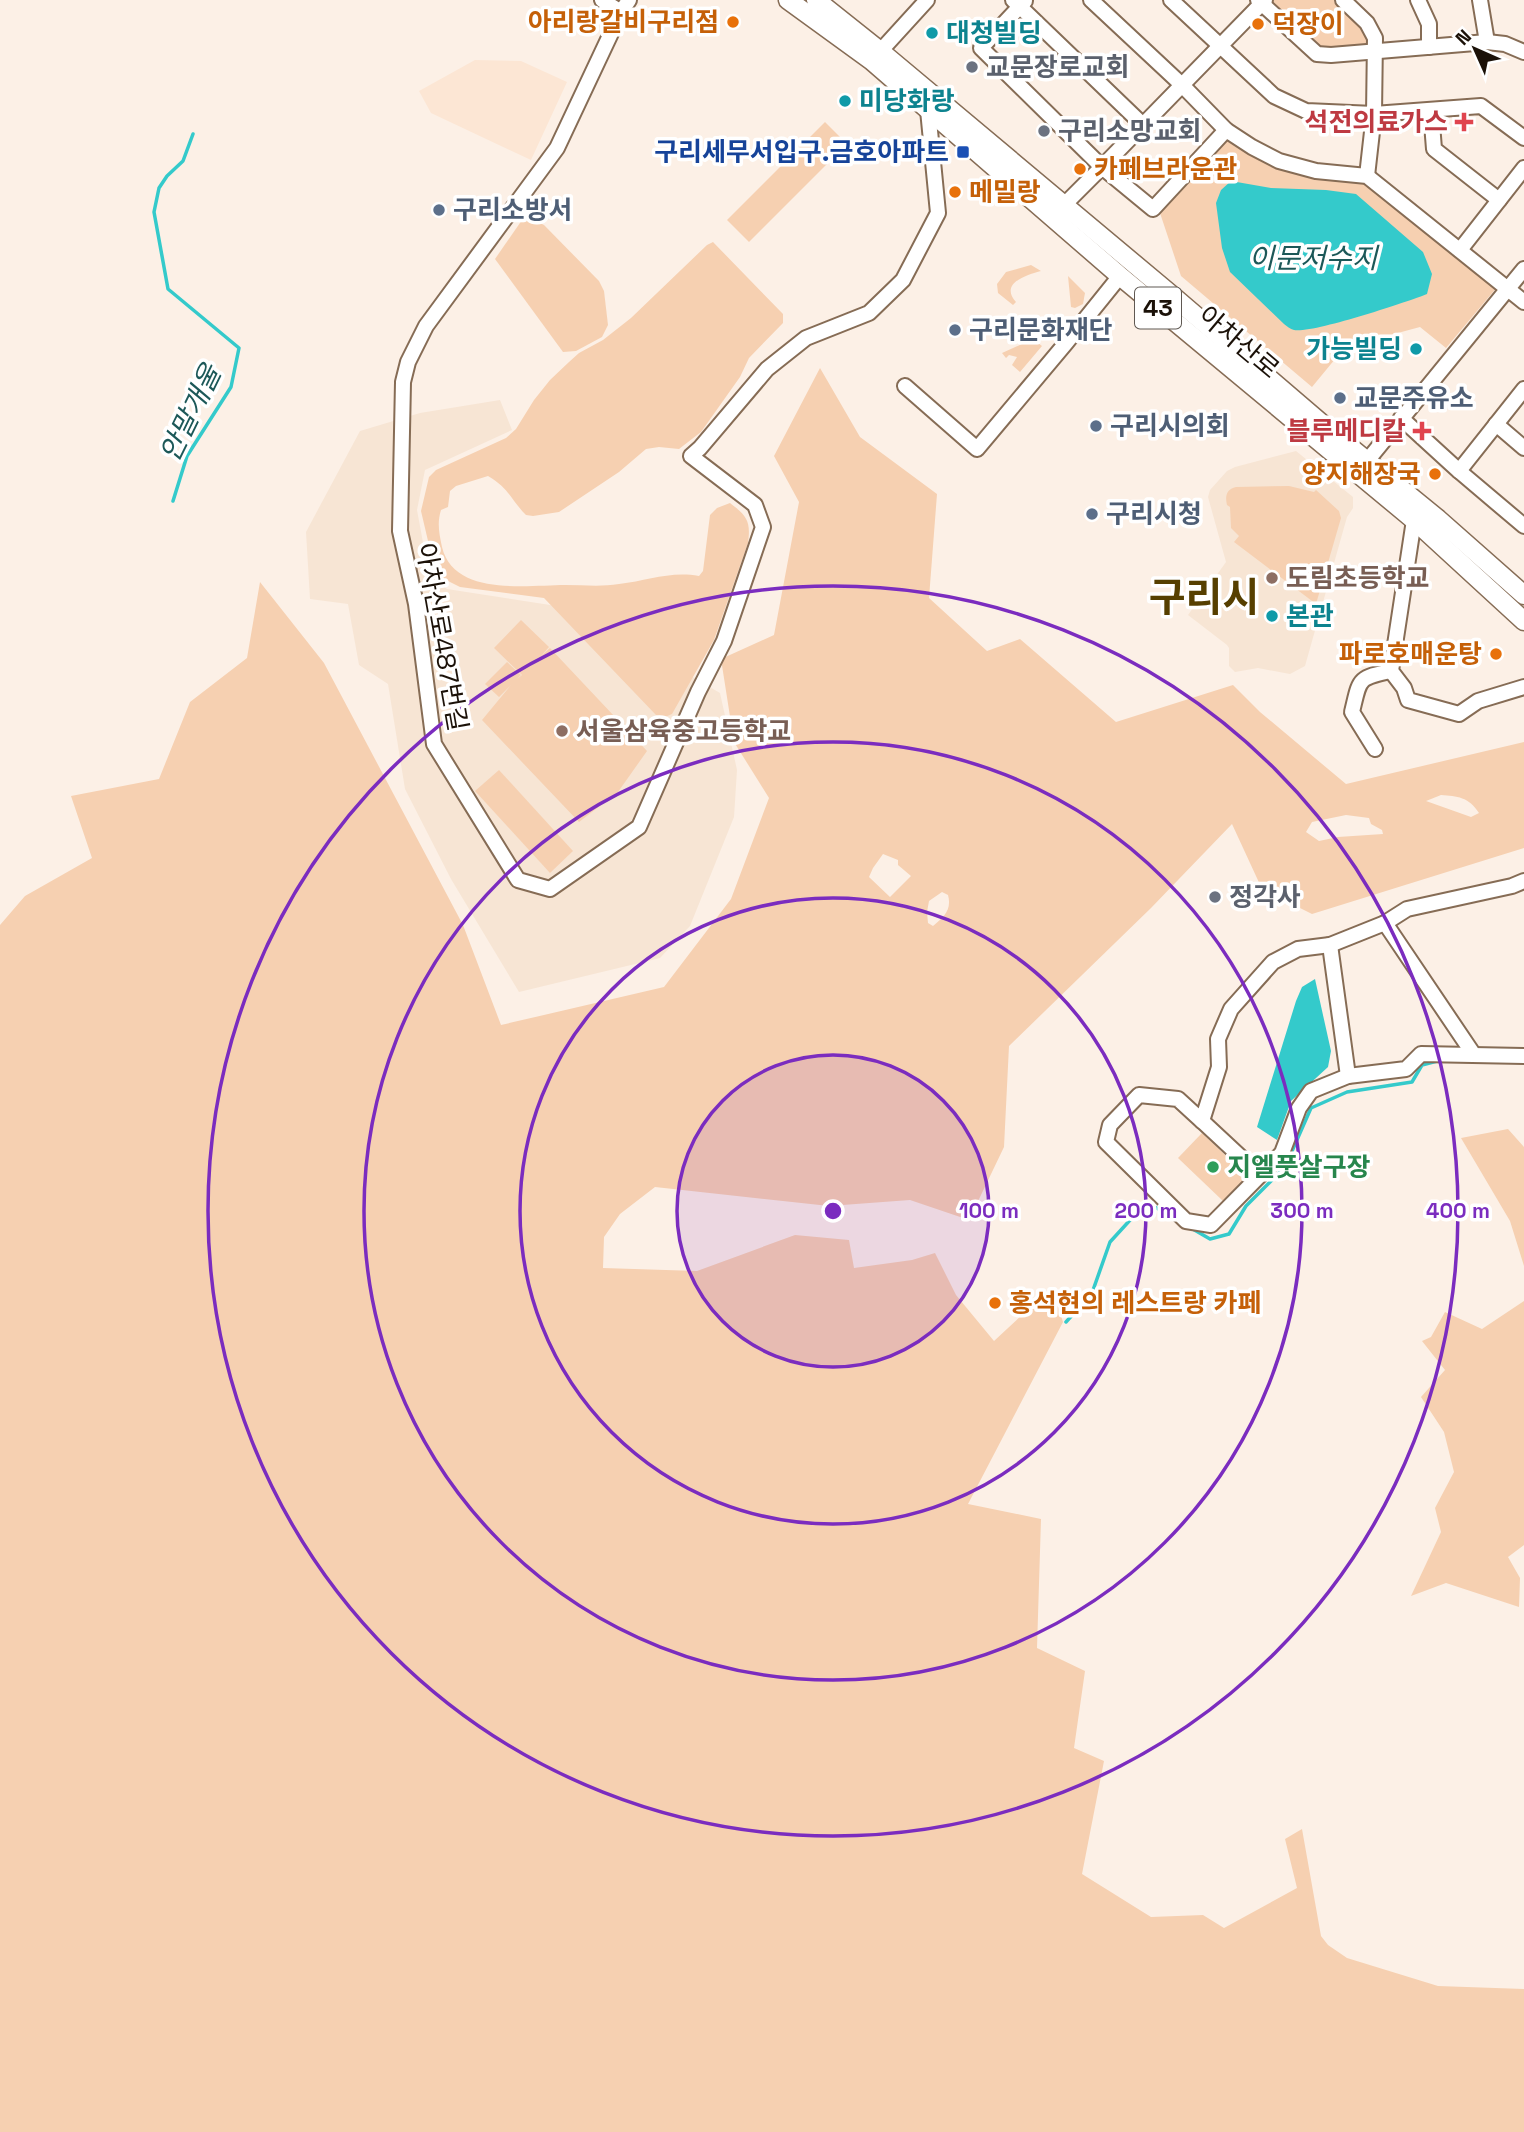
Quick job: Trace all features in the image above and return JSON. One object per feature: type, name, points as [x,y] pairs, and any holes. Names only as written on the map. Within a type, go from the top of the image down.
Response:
[{"type":"main road","name":"아차산로","points":[[788,0],[876,56],[1064,205],[1438,519],[1524,595]]},
{"type":"main road","name":"아차산로","points":[[816,0],[928,110],[1120,276],[1414,520],[1524,621]]},
{"type":"street","points":[[602,0],[625,6]]},
{"type":"street","points":[[876,56],[927,0]]},
{"type":"street","points":[[1091,0],[1226,130],[1279,161],[1316,171],[1367,176],[1524,302]]},
{"type":"street","points":[[1171,0],[1274,96],[1306,111],[1374,114],[1480,106],[1524,138]]},
{"type":"street","points":[[1343,0],[1367,23],[1375,38],[1374,114],[1367,176]]},
{"type":"street","points":[[1418,0],[1429,24],[1429,47]]},
{"type":"street","points":[[1480,0],[1487,42]]},
{"type":"street","points":[[1064,205],[1261,1],[1317,54],[1487,42],[1504,44],[1524,52]]},
{"type":"street","points":[[1143,125],[1020,2],[981,48],[1102,167],[1153,209],[1226,130]]},
{"type":"street","name":"아차산로487번길","points":[[625,6],[557,148],[426,326],[408,362],[403,382],[400,531],[416,604],[434,744],[518,880],[550,889],[639,827],[693,702],[724,641],[763,527],[755,505],[691,456],[767,369],[806,338],[869,313],[903,280],[938,213],[928,110]]},
{"type":"street","points":[[1431,111],[1434,149],[1499,200]]},
{"type":"street","points":[[1460,250],[1524,168]]},
{"type":"street","points":[[1367,461],[1524,269]]},
{"type":"street","points":[[905,386],[977,449],[1120,276]]},
{"type":"street","points":[[1459,471],[1524,389]]},
{"type":"street","points":[[1401,418],[1524,526]]},
{"type":"street","points":[[1496,424],[1524,448]]},
{"type":"street","points":[[1414,520],[1391,671],[1405,688],[1408,700],[1459,714],[1478,701],[1524,687]]},
{"type":"street","points":[[1375,749],[1352,712],[1359,684],[1368,676],[1391,671]]},
{"type":"street","points":[[1202,1121],[1219,1067],[1218,1040],[1231,1009],[1273,962],[1298,948],[1330,945],[1385,923],[1407,909],[1524,881]]},
{"type":"street","points":[[1385,923],[1475,1055]]},
{"type":"street","points":[[1330,945],[1348,1076]]},
{"type":"street","points":[[1260,1175],[1178,1099],[1139,1095],[1110,1125],[1106,1142],[1186,1221],[1211,1225],[1282,1153],[1299,1108],[1311,1091],[1348,1076],[1406,1069],[1421,1054],[1524,1056]]},
{"type":"shaded area","points":[[1271,0],[1337,0],[1369,35],[1366,46],[1320,50],[1267,4]]},
{"type":"shaded area","points":[[475,60],[521,61],[567,82],[531,160],[431,113],[419,91]]},
{"type":"shaded area","points":[[825,122],[847,144],[749,242],[727,220]]},
{"type":"shaded area","points":[[1227,136],[1269,163],[1367,181],[1498,286],[1446,348],[1420,327],[1394,334],[1378,343],[1345,347],[1312,387],[1181,276],[1159,210]]},
{"type":"shaded area","points":[[532,219],[544,225],[599,281],[604,291],[608,325],[602,337],[576,351],[563,352],[495,259],[522,220]]},
{"type":"shaded area","points":[[713,242],[783,314],[783,323],[749,358],[740,377],[701,432],[679,449],[646,449],[619,472],[559,512],[526,515],[505,490],[488,476],[456,486],[450,491],[448,507],[441,510],[439,519],[442,547],[449,563],[461,574],[476,581],[513,586],[606,585],[668,576],[699,576],[703,571],[710,515],[717,508],[730,503],[736,508],[748,524],[748,543],[714,640],[672,714],[665,717],[656,715],[544,598],[460,587],[436,575],[421,511],[429,477],[436,470],[506,438],[516,429],[550,380],[569,362],[631,318]]},
{"type":"shaded area","points":[[1031,265],[1041,271],[1022,278],[1013,285],[1011,290],[1016,302],[1013,305],[998,293],[997,284],[1006,272]]},
{"type":"shaded area","points":[[1068,276],[1085,293],[1083,304],[1075,308],[1071,307]]},
{"type":"shaded area","points":[[1033,339],[1042,346],[1020,372],[1012,365],[1017,357],[1009,355],[1006,358],[1002,353]]},
{"type":"shaded area","points":[[820,368],[860,437],[937,494],[929,598],[987,651],[1020,639],[1116,722],[1233,685],[1260,712],[1346,784],[1524,742],[1524,848],[1312,914],[1262,889],[1232,824],[1151,908],[1009,1046],[1004,1147],[969,1220],[910,1200],[829,1206],[655,1187],[620,1214],[604,1237],[603,1268],[697,1271],[795,1235],[849,1240],[854,1268],[912,1260],[935,1253],[956,1295],[994,1341],[1052,1287],[1063,1322],[968,1504],[1041,1519],[1037,1648],[1085,1671],[1074,1748],[1104,1761],[1082,1874],[1151,1917],[1203,1915],[1224,1928],[1297,1888],[1285,1839],[1302,1829],[1321,1936],[1328,1945],[1347,1958],[1438,1986],[1524,1989],[1524,2132],[0,2132],[0,925],[25,896],[92,858],[71,796],[159,779],[190,702],[247,658],[260,582],[324,663],[463,925],[501,1025],[664,987],[731,899],[769,798],[734,742],[721,659],[774,635],[799,502],[774,456]],"holes":[[[1441,795],[1457,797],[1467,801],[1479,813],[1471,817],[1426,801]],[[1346,815],[1369,818],[1371,824],[1382,830],[1383,834],[1319,841],[1306,832],[1312,822]],[[883,854],[898,860],[898,865],[911,876],[890,897],[869,877]],[[942,892],[948,895],[946,913],[933,926],[928,923],[929,901]]]},
{"type":"shaded area","name":"서울삼육중고등학교","points":[[500,400],[512,430],[425,470],[417,510],[429,575],[447,589],[576,609],[720,693],[737,770],[734,817],[690,926],[660,958],[519,992],[451,879],[405,789],[388,684],[359,665],[348,604],[310,599],[306,532],[360,431],[420,413]]},
{"type":"shaded area","name":"도림초등학교","points":[[1296,451],[1353,497],[1353,508],[1347,517],[1305,666],[1290,674],[1258,668],[1235,672],[1229,666],[1227,645],[1188,615],[1226,562],[1208,497],[1210,490],[1227,471]]},
{"type":"shaded area","points":[[1289,486],[1314,492],[1316,490],[1339,511],[1341,518],[1316,604],[1234,542],[1239,536],[1231,528],[1230,507],[1226,499],[1230,490],[1236,487]]},
{"type":"shaded area","points":[[521,620],[549,647],[541,656],[550,648],[647,751],[618,792],[579,822],[482,720],[511,685],[499,697],[485,684],[507,662],[521,675],[517,679],[522,675],[494,648]]},
{"type":"shaded area","points":[[499,770],[573,851],[550,873],[475,791]]},
{"type":"shaded area","points":[[1508,1129],[1524,1147],[1524,1266],[1510,1221],[1461,1138]]},
{"type":"shaded area","name":"지엘풋살구장","points":[[1202,1133],[1247,1176],[1223,1201],[1178,1158]]},
{"type":"shaded area","points":[[1524,1301],[1524,1545],[1508,1557],[1520,1578],[1519,1607],[1446,1583],[1411,1596],[1441,1532],[1435,1508],[1454,1472],[1444,1432],[1421,1397],[1445,1370],[1422,1341],[1431,1337],[1445,1312],[1482,1329]]},
{"type":"water","name":"이문저수지","points":[[1231,181],[1271,188],[1356,194],[1423,252],[1432,274],[1427,294],[1319,327],[1304,330],[1290,328],[1230,272],[1222,248],[1216,203],[1221,190]]},
{"type":"water","points":[[1315,979],[1331,1051],[1328,1067],[1291,1101],[1277,1140],[1257,1127],[1296,1001],[1302,987]]},
{"type":"waterway","name":"안말개울","points":[[173,501],[187,456],[231,387],[239,348],[168,289],[154,212],[159,188],[183,161],[193,134]]},
{"type":"waterway","points":[[1191,1228],[1210,1239],[1229,1234],[1246,1206],[1285,1167],[1311,1108],[1347,1092],[1412,1082],[1422,1065],[1441,1060]]},
{"type":"waterway","points":[[1066,1322],[1092,1293],[1110,1242],[1142,1207],[1155,1207],[1175,1219]]},
{"type":"place","name":"아리랑갈비구리점","points":[[733,22]]},
{"type":"place","name":"덕장이","points":[[1258,24]]},
{"type":"place","name":"대청빌딩","points":[[932,33]]},
{"type":"place","name":"교문장로교회","points":[[972,67]]},
{"type":"place","name":"미당화랑","points":[[845,101]]},
{"type":"place","name":"석전의료가스","points":[[1464,122]]},
{"type":"place","name":"구리소망교회","points":[[1044,131]]},
{"type":"place","name":"구리세무서입구.금호아파트","points":[[963,152]]},
{"type":"place","name":"카페브라운관","points":[[1080,169]]},
{"type":"place","name":"메밀랑","points":[[955,192]]},
{"type":"place","name":"구리소방서","points":[[439,210]]},
{"type":"place","name":"구리문화재단","points":[[955,330]]},
{"type":"place","name":"가능빌딩","points":[[1416,349]]},
{"type":"place","name":"교문주유소","points":[[1340,398]]},
{"type":"place","name":"구리시의회","points":[[1096,426]]},
{"type":"place","name":"블루메디칼","points":[[1422,431]]},
{"type":"place","name":"양지해장국","points":[[1435,474]]},
{"type":"place","name":"구리시청","points":[[1092,514]]},
{"type":"place","name":"도림초등학교","points":[[1272,578]]},
{"type":"place","name":"본관","points":[[1272,616]]},
{"type":"place","name":"파로호매운탕","points":[[1496,654]]},
{"type":"place","name":"서울삼육중고등학교","points":[[562,731]]},
{"type":"place","name":"정각사","points":[[1215,897]]},
{"type":"place","name":"지엘풋살구장","points":[[1213,1167]]},
{"type":"place","name":"홍석현의 레스트랑 카페","points":[[995,1303]]},
{"type":"district","name":"구리시","points":[[1204,597]]}]
